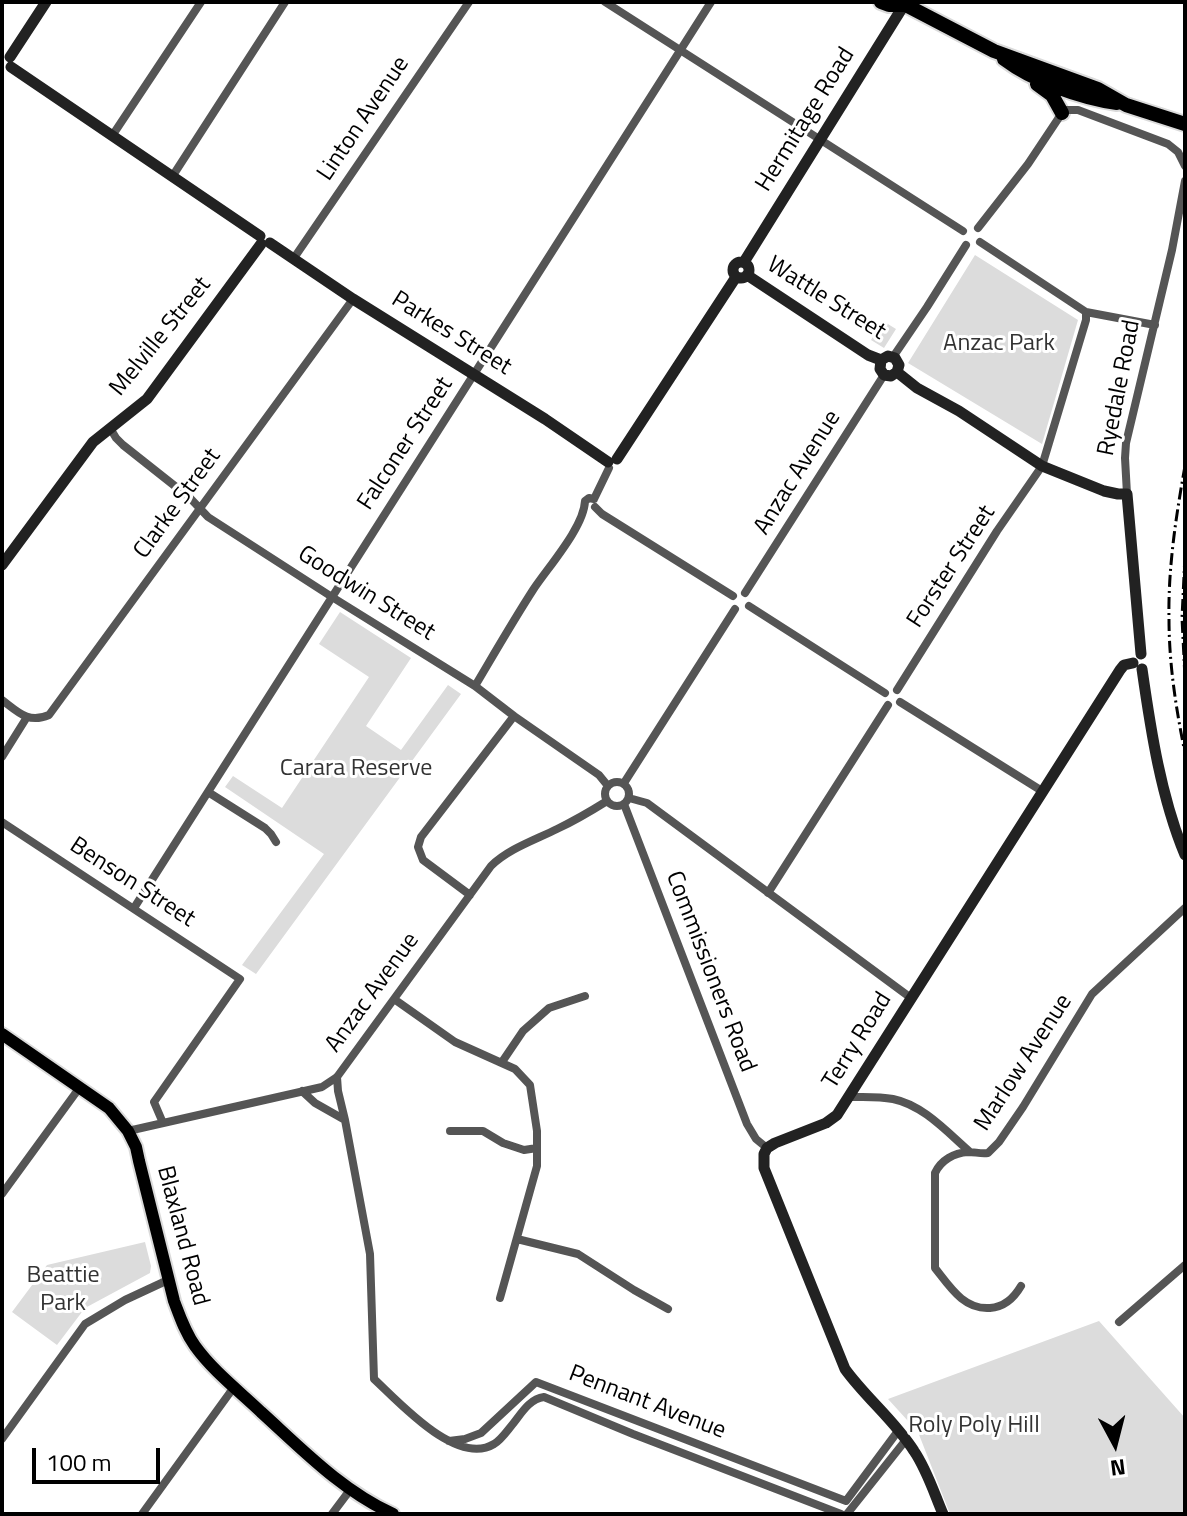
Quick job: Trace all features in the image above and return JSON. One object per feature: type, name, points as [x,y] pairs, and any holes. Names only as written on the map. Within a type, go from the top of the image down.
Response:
[{"type":"highway","points":[[881,2],[889,5],[903,3],[994,51],[1098,89],[1126,105]]},
{"type":"highway","points":[[994,51],[1052,95],[1062,113]]},
{"type":"highway","points":[[1021,72],[1094,100],[1126,105],[1185,124]]},
{"type":"main road","name":"Blaxland Road","points":[[2,1034],[109,1108],[128,1131],[136,1147],[168,1280],[182,1324],[204,1357],[350,1490],[393,1514]]},
{"type":"street","points":[[6,62],[46,2]]},
{"type":"street","points":[[112,136],[201,2]]},
{"type":"street","points":[[172,177],[285,2]]},
{"type":"street","name":"Linton Avenue","points":[[294,258],[469,2]]},
{"type":"street","points":[[605,2],[963,231]]},
{"type":"street","name":"Falconer Street","points":[[134,908],[711,2]]},
{"type":"street","name":"Hermitage Road","points":[[741,276],[732,271],[733,266],[736,262],[744,262],[903,3]]},
{"type":"street","name":"Parkes Street","points":[[6,62],[264,241],[611,463]]},
{"type":"street","points":[[978,228],[1028,164],[1062,113],[1070,109],[1168,144],[1183,161]]},
{"type":"street","name":"Ryedale Road","points":[[1185,181],[1125,458],[1138,662],[1170,813],[1185,855]]},
{"type":"street","points":[[971,226],[978,228],[982,233],[980,242],[975,246],[966,245],[962,238],[963,231],[971,226]]},
{"type":"street","name":"Melville Street","points":[[2,565],[93,442],[147,399],[264,241]]},
{"type":"street","points":[[980,242],[1086,312],[1155,325]]},
{"type":"street","points":[[887,358],[899,365],[897,372],[891,376],[884,375],[880,369],[887,358],[966,245]]},
{"type":"street","points":[[475,686],[533,591],[592,505],[611,463],[741,276]]},
{"type":"street","name":"Wattle Street","points":[[741,276],[868,355],[887,358]]},
{"type":"street","name":"Clarke Street","points":[[27,717],[38,720],[49,715],[353,299]]},
{"type":"street","name":"Forster Street","points":[[897,690],[997,531],[1042,466],[1086,312]]},
{"type":"street","name":"Wattle Street","points":[[897,372],[917,388],[959,411],[1042,466],[1104,491],[1127,494]]},
{"type":"street","name":"Anzac Avenue","points":[[745,593],[884,375]]},
{"type":"street","name":"Goodwin Street","points":[[110,428],[123,445],[220,525],[475,686],[599,775],[608,786]]},
{"type":"street","points":[[592,505],[733,596]]},
{"type":"street","points":[[735,609],[731,602],[737,593],[745,593],[749,597],[749,606]]},
{"type":"street","points":[[735,609],[744,610],[749,606]]},
{"type":"street","points":[[749,606],[885,693]]},
{"type":"street","points":[[624,783],[735,609]]},
{"type":"street","name":"Terry Road","points":[[767,1148],[826,1123],[837,1115],[1120,670],[1124,665],[1138,662]]},
{"type":"street","points":[[891,689],[897,690],[900,702],[894,706],[888,705],[883,699],[885,693],[891,689]]},
{"type":"street","points":[[2,700],[27,717],[2,757]]},
{"type":"street","points":[[900,702],[1042,791]]},
{"type":"street","points":[[768,893],[888,705]]},
{"type":"street","points":[[470,895],[423,860],[418,847],[421,837],[514,716]]},
{"type":"street","points":[[627,801],[629,789],[624,783],[608,786],[605,793],[607,801],[615,806],[627,801],[647,803],[911,998]]},
{"type":"street","points":[[208,792],[265,828],[276,842]]},
{"type":"street","name":"Anzac Avenue","points":[[128,1131],[322,1087],[337,1077],[491,866],[498,859],[607,801]]},
{"type":"street","name":"Commissioners Road","points":[[627,801],[632,823],[747,1124],[756,1139],[767,1148]]},
{"type":"street","points":[[632,823],[634,812],[641,807],[661,815]]},
{"type":"street","name":"Benson Street","points":[[2,822],[240,979],[154,1102],[163,1123]]},
{"type":"street","name":"Marlow Avenue","points":[[1021,1286],[1014,1297],[999,1307],[980,1309],[963,1301],[935,1268],[935,1173],[939,1164],[951,1156],[970,1152],[988,1153],[999,1142],[1092,994],[1185,908]]},
{"type":"street","points":[[502,1062],[523,1031],[549,1008],[585,996]]},
{"type":"street","points":[[394,999],[455,1042],[515,1069],[530,1085],[537,1131],[537,1166],[500,1298]]},
{"type":"street","name":"Pennant Avenue","points":[[337,1077],[370,1254],[374,1379],[414,1415],[448,1441],[478,1449],[494,1444],[532,1401],[544,1397],[844,1514]]},
{"type":"street","points":[[2,1194],[80,1087]]},
{"type":"street","points":[[302,1091],[315,1103],[345,1120]]},
{"type":"street","points":[[848,1097],[896,1099],[925,1112],[970,1152]]},
{"type":"street","points":[[450,1131],[483,1131],[503,1143],[524,1150],[537,1148]]},
{"type":"street","points":[[767,1148],[764,1168],[845,1369],[913,1449],[943,1514]]},
{"type":"street","points":[[517,1239],[578,1254],[668,1309]]},
{"type":"street","points":[[1119,1322],[1185,1265]]},
{"type":"street","points":[[2,1439],[85,1324],[125,1300],[168,1280]]},
{"type":"street","name":"Pennant Avenue","points":[[448,1441],[481,1433],[536,1382],[846,1501],[901,1436]]},
{"type":"street","points":[[142,1514],[234,1387]]},
{"type":"street","points":[[844,1514],[901,1436]]},
{"type":"street","points":[[332,1514],[350,1490]]},
{"type":"green space","name":"Anzac Park","points":[[975,255],[1078,320],[1042,444],[908,363]]},
{"type":"green space","points":[[883,321],[896,329],[884,348],[871,340]]},
{"type":"green space","name":"Carara Reserve","points":[[340,612],[411,658],[366,726],[401,750],[448,685],[461,694],[256,974],[242,965],[324,854],[225,787],[233,776],[282,808],[369,677],[319,644]]},
{"type":"green space","name":"Beattie Park","points":[[145,1242],[150,1273],[85,1308],[57,1345],[12,1312],[47,1265]]},
{"type":"green space","name":"Roly Poly Hill","points":[[1099,1321],[1185,1418],[1185,1514],[950,1514],[918,1432],[888,1399]]},
{"type":"railway","points":[[1185,466],[1173,542],[1169,619],[1170,653],[1185,753]]},
{"type":"railway","points":[[1185,555],[1182,618],[1185,678]]}]
